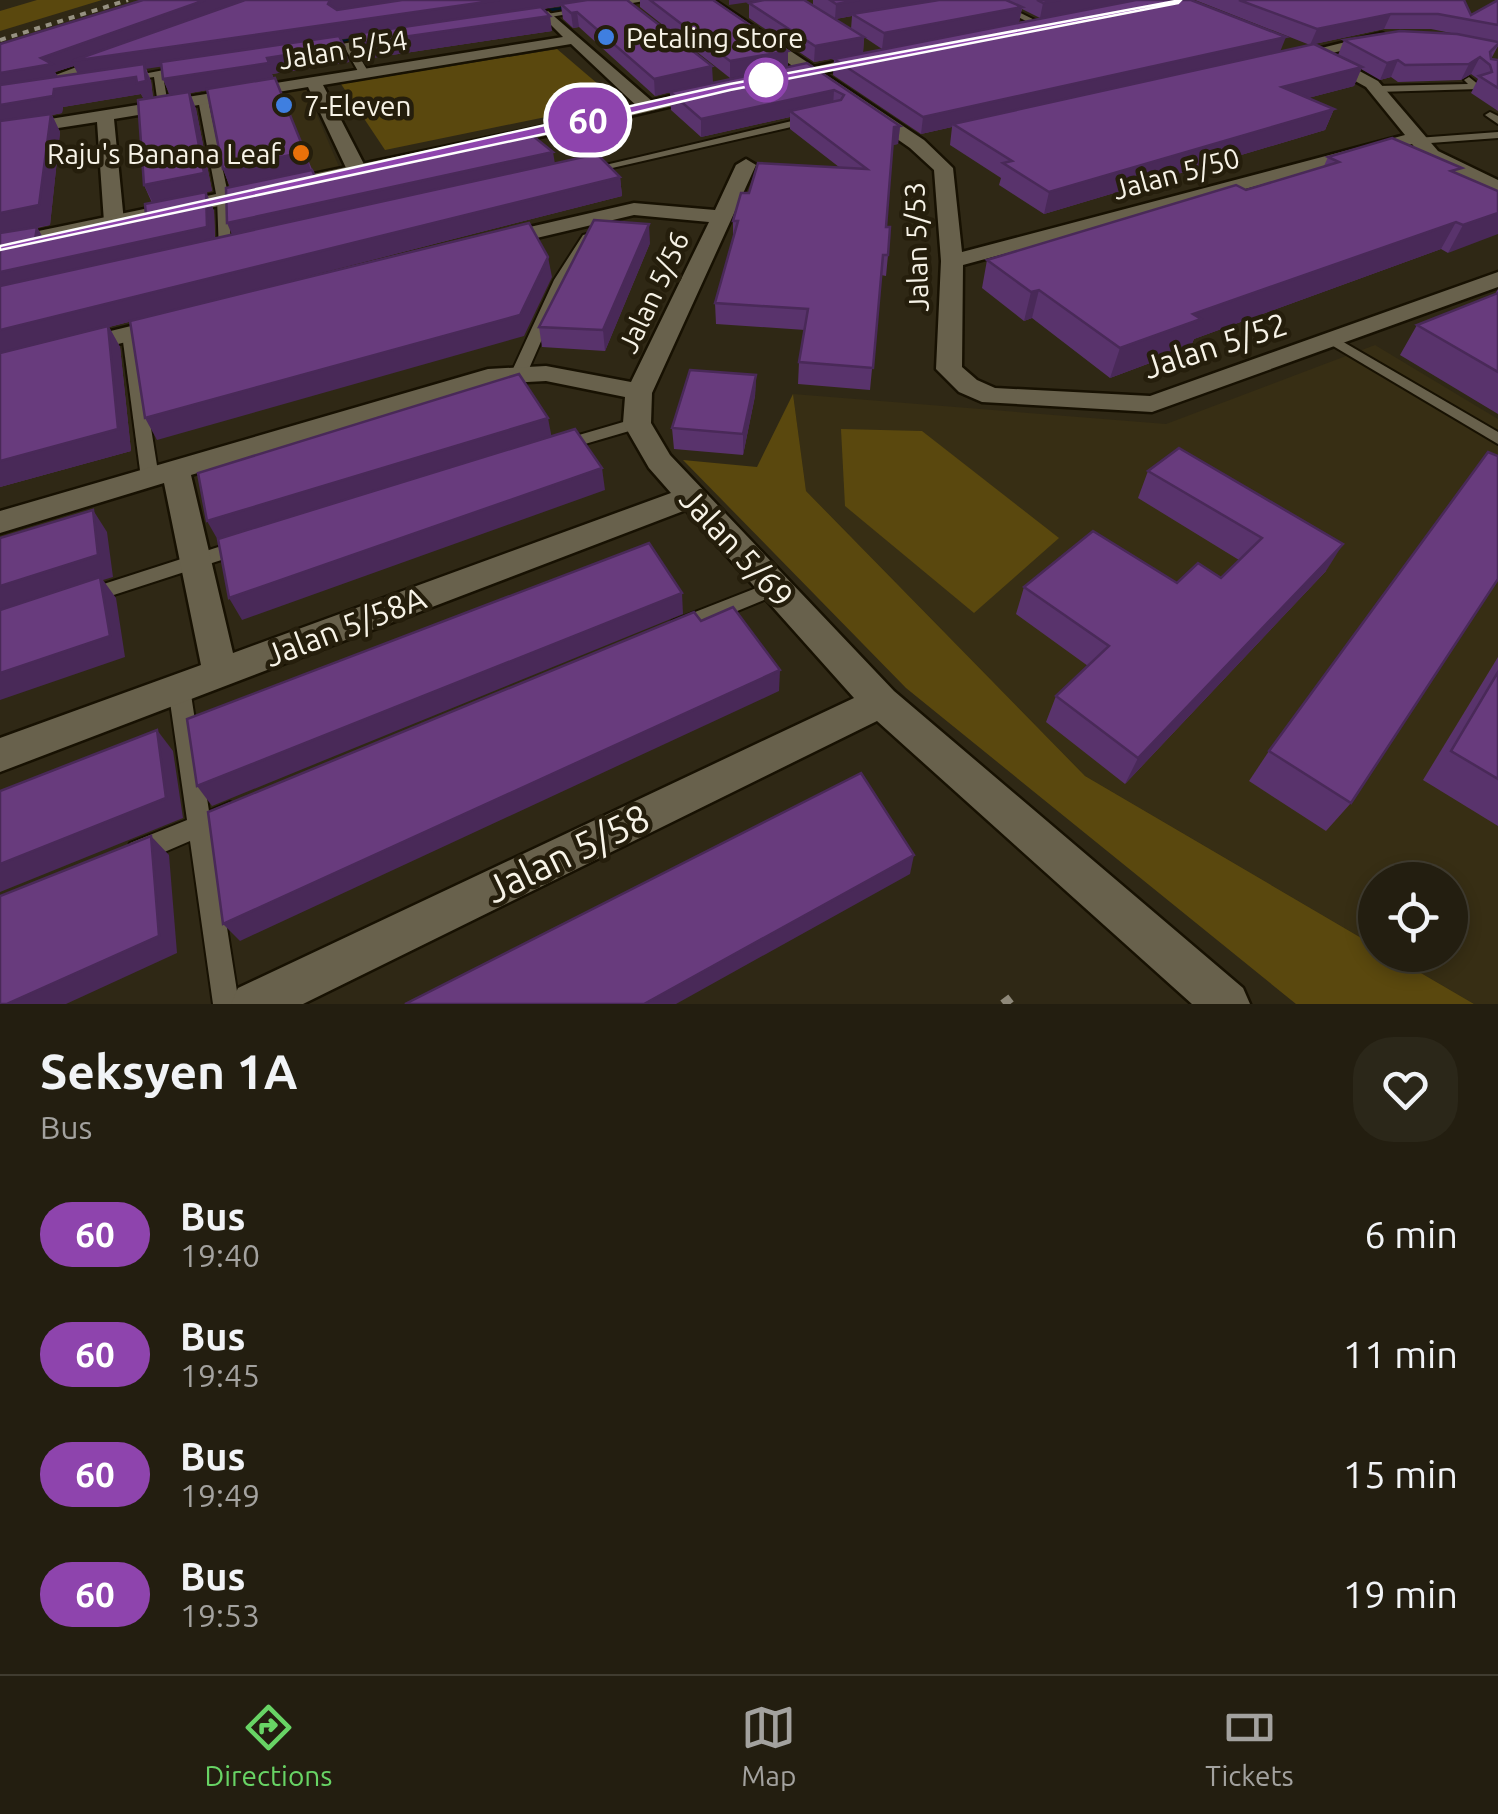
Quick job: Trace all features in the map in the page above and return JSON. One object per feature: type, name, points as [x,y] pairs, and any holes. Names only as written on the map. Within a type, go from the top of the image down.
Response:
[{"type":"street","name":"Jalan 5/53","points":[[705,0],[810,71],[927,142],[942,168],[952,261],[950,369]]},
{"type":"street","points":[[726,14],[743,11]]},
{"type":"street","points":[[548,15],[648,106]]},
{"type":"street","points":[[1008,33],[1053,24]]},
{"type":"street","points":[[1275,62],[1397,35]]},
{"type":"street","name":"Jalan 5/54","points":[[0,132],[576,39]]},
{"type":"street","points":[[1277,39],[1351,70],[1377,89],[1415,140],[1446,165],[1498,188]]},
{"type":"street","points":[[61,84],[133,50]]},
{"type":"street","points":[[762,80],[874,52]]},
{"type":"street","points":[[313,82],[357,170]]},
{"type":"street","points":[[0,246],[357,170],[538,140],[648,106],[730,87]]},
{"type":"street","points":[[105,115],[114,222]]},
{"type":"street","name":"Jalan 5/50","points":[[952,261],[1415,140]]},
{"type":"street","name":"Jalan 5/56","points":[[638,408],[746,165]]},
{"type":"street","name":"Jalan 5/56","points":[[468,249],[600,216],[652,209],[721,217]]},
{"type":"street","name":"Jalan 5/52","points":[[950,369],[968,386],[998,398],[1147,404],[1498,279]]},
{"type":"street","points":[[0,366],[186,320]]},
{"type":"street","points":[[0,522],[488,376],[520,371],[578,374],[638,408]]},
{"type":"street","name":"Jalan 5/69","points":[[638,408],[659,461],[881,702],[1227,1004]]},
{"type":"street","points":[[163,474],[196,562],[220,673]]},
{"type":"street","name":"Jalan 5/58A","points":[[0,755],[690,497]]},
{"type":"street","name":"Jalan 5/58","points":[[254,1004],[881,702]]},
{"type":"lane","points":[[512,20],[646,0]]},
{"type":"lane","points":[[969,4],[988,0],[1053,24]]},
{"type":"lane","points":[[625,3],[640,15]]},
{"type":"lane","points":[[310,50],[384,39]]},
{"type":"lane","points":[[348,45],[364,73]]},
{"type":"lane","points":[[123,78],[196,68]]},
{"type":"lane","points":[[158,73],[163,106]]},
{"type":"lane","points":[[1377,89],[1476,87],[1469,80]]},
{"type":"lane","points":[[202,99],[223,199],[225,252]]},
{"type":"lane","points":[[571,174],[815,118]]},
{"type":"lane","points":[[1415,140],[1498,135]]},
{"type":"lane","points":[[520,371],[561,280],[600,216]]},
{"type":"lane","points":[[206,256],[244,248]]},
{"type":"lane","points":[[128,334],[163,474]]},
{"type":"lane","points":[[1332,340],[1498,439]]},
{"type":"lane","points":[[544,451],[638,408]]},
{"type":"lane","points":[[71,602],[250,543]]},
{"type":"lane","points":[[666,632],[774,588]]},
{"type":"lane","points":[[179,688],[226,1004]]},
{"type":"lane","points":[[126,856],[251,804]]},
{"type":"path","points":[[1003,1004],[1012,998],[1018,1004]]},
{"type":"shaded area","points":[[37,0],[102,0],[0,31],[0,11]]},
{"type":"shaded area","points":[[557,49],[619,102],[385,150],[341,84]]},
{"type":"shaded area","points":[[304,85],[340,169],[232,191],[207,102]]},
{"type":"shaded area","points":[[1375,345],[1498,419],[1498,1004],[1474,1004],[1419,972],[1468,972],[1468,862],[1358,862],[1358,936],[1085,776],[806,491],[793,394],[1166,424]]},
{"type":"shaded area","points":[[793,394],[806,491],[1085,776],[1358,936],[1358,972],[1419,972],[1474,1004],[1296,1004],[906,688],[683,460],[757,467]]},
{"type":"shaded area","points":[[841,429],[922,431],[1059,538],[974,613],[845,506]]},
{"type":"building","points":[[143,0],[205,0],[41,58],[52,64],[0,73],[0,44]]},
{"type":"building","points":[[245,0],[330,0],[328,4],[337,10],[402,0],[499,0],[72,61]]},
{"type":"building","points":[[627,0],[712,66],[654,79],[577,12],[571,13],[561,4]]},
{"type":"building","points":[[650,0],[713,0],[788,51],[730,61]]},
{"type":"building","points":[[804,0],[864,37],[815,46],[749,3]]},
{"type":"building","points":[[939,0],[1006,0],[1022,7],[884,33],[852,14]]},
{"type":"building","points":[[1136,0],[1191,0],[1286,37],[923,117],[834,59]]},
{"type":"building","points":[[1239,0],[1464,0],[1471,15],[1498,0],[1498,25],[1438,14],[1391,14],[1317,29]]},
{"type":"building","points":[[541,7],[550,16],[361,43],[355,34]]},
{"type":"building","points":[[1400,31],[1457,34],[1498,42],[1490,52],[1491,59],[1498,60],[1498,88],[1479,76],[1492,72],[1480,57],[1469,64],[1405,65],[1398,60],[1387,63],[1344,40]]},
{"type":"building","points":[[339,36],[344,46],[267,58],[269,63],[163,79],[161,62]]},
{"type":"building","points":[[1314,44],[1362,67],[1282,87],[1334,109],[1049,192],[1003,163],[1012,161],[953,124]]},
{"type":"building","points":[[807,63],[900,126],[894,127],[886,227],[890,227],[888,255],[883,255],[873,368],[799,362],[808,309],[715,303],[738,221],[733,221],[741,193],[749,193],[758,163],[867,169],[790,111],[841,100],[844,95],[834,90],[701,119],[670,92]]},
{"type":"building","points":[[144,64],[146,81],[137,83],[136,77],[54,89],[53,96],[0,105],[0,85]]},
{"type":"building","points":[[275,78],[305,152],[223,169],[207,89]]},
{"type":"building","points":[[189,92],[204,173],[144,185],[138,100]]},
{"type":"building","points":[[51,114],[39,205],[0,213],[0,121]]},
{"type":"building","points":[[533,136],[553,152],[227,223],[226,188],[312,170],[317,181]]},
{"type":"building","points":[[1392,138],[1462,168],[1451,171],[1498,191],[1498,213],[1463,225],[1456,222],[1193,314],[1201,319],[1120,348],[1039,290],[1031,292],[987,260],[1236,185],[1246,190],[1339,162],[1328,157]]},
{"type":"building","points":[[597,154],[620,177],[0,330],[0,286]]},
{"type":"building","points":[[206,192],[207,227],[0,272],[0,233],[37,227],[35,240],[146,216],[145,204]]},
{"type":"building","points":[[594,220],[649,224],[603,330],[539,327]]},
{"type":"building","points":[[529,223],[548,257],[520,315],[145,418],[130,321]]},
{"type":"building","points":[[1498,293],[1498,372],[1417,325]]},
{"type":"building","points":[[108,326],[118,429],[0,461],[0,353]]},
{"type":"building","points":[[690,370],[756,375],[743,434],[672,428]]},
{"type":"building","points":[[519,374],[548,418],[207,521],[198,473]]},
{"type":"building","points":[[575,429],[602,468],[229,598],[218,539]]},
{"type":"building","points":[[1179,448],[1343,544],[1138,758],[1056,696],[1109,646],[1024,587],[1093,531],[1177,583],[1198,563],[1221,578],[1262,538],[1148,471]]},
{"type":"building","points":[[1488,452],[1498,456],[1498,579],[1351,803],[1269,751]]},
{"type":"building","points":[[93,510],[98,555],[0,586],[0,538]]},
{"type":"building","points":[[649,543],[682,593],[197,786],[187,719]]},
{"type":"building","points":[[100,577],[110,636],[0,673],[0,610]]},
{"type":"building","points":[[733,607],[780,670],[223,924],[208,812],[694,612],[701,621]]},
{"type":"building","points":[[1498,672],[1498,779],[1451,751]]},
{"type":"building","points":[[157,730],[166,798],[0,864],[0,791]]},
{"type":"building","points":[[861,773],[914,855],[644,1004],[405,1004]]},
{"type":"building","points":[[151,836],[159,936],[0,1004],[0,896]]},
{"type":"waterway","points":[[535,13],[573,8]]},
{"type":"waterway","points":[[332,44],[370,38]]},
{"type":"railway","points":[[0,40],[128,0]]},
{"type":"bus line","name":"60","points":[[0,246],[549,130],[730,87],[1178,0]]},
{"type":"place","name":"Petaling Store","points":[[606,37]]},
{"type":"place","name":"7-Eleven","points":[[284,105]]},
{"type":"place","name":"Raju's Banana Leaf","points":[[301,153]]}]
